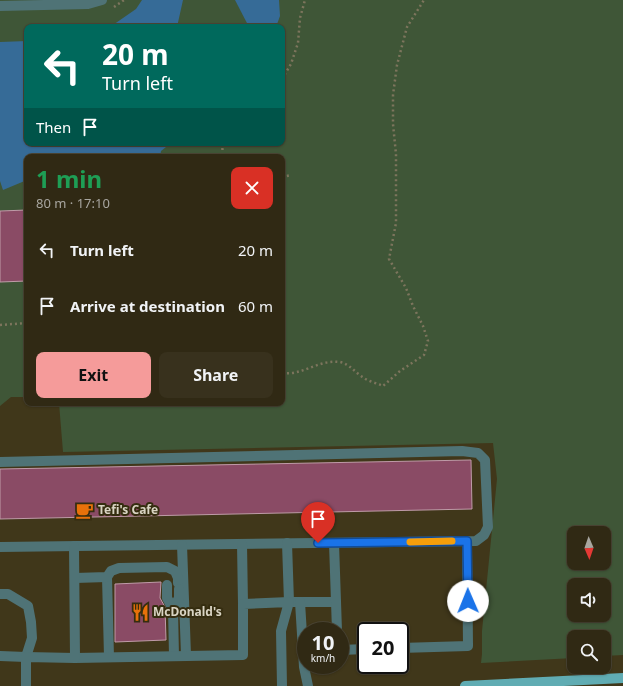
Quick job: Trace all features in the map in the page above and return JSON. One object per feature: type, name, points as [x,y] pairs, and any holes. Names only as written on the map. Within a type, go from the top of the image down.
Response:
[{"type":"main road","points":[[465,686],[623,678]]},
{"type":"lane","points":[[0,6],[88,4],[102,0]]},
{"type":"lane","points":[[0,462],[454,451],[478,453],[485,460],[488,527],[484,535],[480,538],[467,541],[0,548]]},
{"type":"lane","points":[[409,648],[468,646],[467,541]]},
{"type":"lane","points":[[282,686],[281,631],[289,602],[287,543]]},
{"type":"lane","points":[[334,543],[337,622]]},
{"type":"lane","points":[[0,656],[75,658],[243,654],[242,544]]},
{"type":"lane","points":[[182,545],[186,655]]},
{"type":"lane","points":[[74,546],[75,658]]},
{"type":"lane","points":[[167,567],[167,598],[173,609],[174,656]]},
{"type":"lane","points":[[109,657],[107,577],[111,571],[119,568],[167,567],[175,571],[179,584],[179,598],[173,609]]},
{"type":"lane","points":[[75,578],[107,577]]},
{"type":"lane","points":[[0,594],[8,594],[28,606],[32,638],[26,657],[26,686]]},
{"type":"lane","points":[[300,602],[304,667],[308,686]]},
{"type":"lane","points":[[243,604],[336,602]]},
{"type":"path","points":[[285,74],[291,64],[298,42],[300,18],[305,0]]},
{"type":"path","points":[[285,373],[299,373],[319,365],[340,362],[351,367],[361,376],[383,386],[400,371],[424,355],[428,341],[423,326],[406,288],[389,259],[396,223],[396,154],[392,95],[397,66],[407,27],[424,0]]},
{"type":"path","points":[[285,176],[291,175]]},
{"type":"path","points":[[0,325],[24,323]]},
{"type":"green space","points":[[0,0],[623,0],[623,655],[611,656],[611,630],[567,630],[567,658],[481,663],[482,631],[497,479],[493,443],[63,452],[59,406],[285,406],[285,154],[24,154],[24,397],[11,397],[0,406]]},
{"type":"water","points":[[142,0],[183,0],[178,24],[114,24],[136,9]]},
{"type":"water","points":[[235,0],[279,0],[280,16],[277,24],[247,24]]},
{"type":"water","points":[[24,41],[24,146],[167,146],[161,151],[160,154],[24,154],[24,181],[3,190],[0,181],[0,42]]},
{"type":"building","points":[[24,210],[24,281],[0,282],[0,211]]},
{"type":"building","points":[[471,460],[472,509],[0,519],[0,469]]},
{"type":"building","name":"McDonald's","points":[[161,582],[160,598],[165,607],[166,640],[115,642],[115,584]]},
{"type":"slow traffic","points":[[410,542],[452,541]]},
{"type":"place","name":"Tefi's Cafe","points":[[85,510]]},
{"type":"place","name":"McDonald's","points":[[140,612]]},
{"type":"route","points":[[318,543],[467,541],[468,601]]}]
